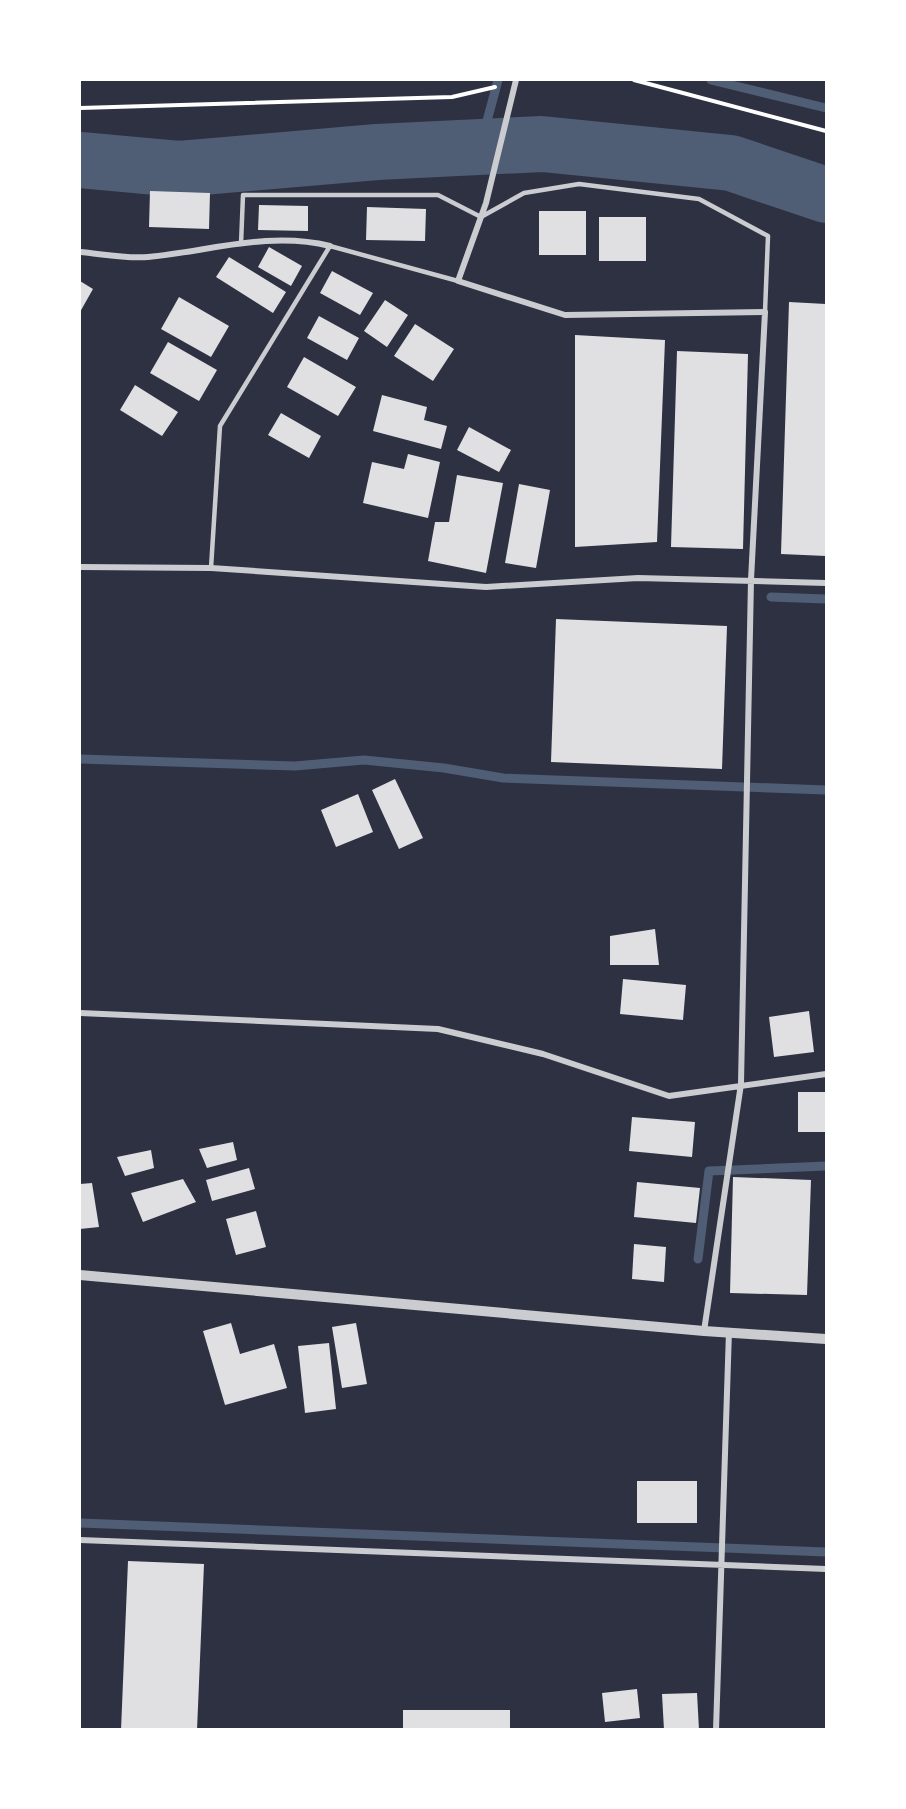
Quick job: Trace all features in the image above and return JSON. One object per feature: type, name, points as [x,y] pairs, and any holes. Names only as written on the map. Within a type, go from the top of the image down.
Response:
[{"type":"street","points":[[515,81],[486,203],[458,281],[565,315],[765,312],[751,580],[741,1084],[704,1331]]},
{"type":"street","points":[[80,252],[146,257],[241,244],[303,239],[330,246]]},
{"type":"street","points":[[80,567],[211,568],[486,587],[638,578],[826,583]]},
{"type":"street","points":[[80,1013],[438,1029],[543,1054],[669,1096],[741,1084],[826,1074]]},
{"type":"street","points":[[80,1275],[704,1331],[826,1339]]},
{"type":"street","points":[[716,1730],[729,1331]]},
{"type":"street","points":[[80,1540],[826,1569]]},
{"type":"lane","points":[[241,244],[243,195],[438,195],[481,217],[524,193],[579,184],[699,199],[768,236],[765,312]]},
{"type":"lane","points":[[211,568],[220,426],[330,246],[458,281]]},
{"type":"path","points":[[634,80],[826,131]]},
{"type":"path","points":[[80,108],[452,97],[515,81]]},
{"type":"building","points":[[150,191],[210,193],[209,229],[149,227]]},
{"type":"building","points":[[259,205],[308,206],[308,231],[258,230]]},
{"type":"building","points":[[367,207],[426,209],[425,241],[366,240]]},
{"type":"building","points":[[539,211],[586,211],[586,255],[539,255]]},
{"type":"building","points":[[599,217],[646,217],[646,261],[599,261]]},
{"type":"building","points":[[269,247],[302,266],[291,286],[258,267]]},
{"type":"building","points":[[229,257],[286,292],[273,313],[216,277]]},
{"type":"building","points":[[332,271],[373,293],[360,315],[320,293]]},
{"type":"building","points":[[80,281],[93,289],[80,312]]},
{"type":"building","points":[[179,297],[229,326],[211,357],[161,329]]},
{"type":"building","points":[[385,300],[408,315],[387,347],[364,331]]},
{"type":"building","points":[[789,302],[826,304],[826,556],[781,554]]},
{"type":"building","points":[[319,316],[359,338],[347,360],[307,338]]},
{"type":"building","points":[[415,324],[454,349],[433,381],[394,356]]},
{"type":"building","points":[[575,335],[665,340],[657,542],[575,547]]},
{"type":"building","points":[[168,342],[217,370],[199,401],[150,373]]},
{"type":"building","points":[[677,351],[748,354],[743,549],[671,547]]},
{"type":"building","points":[[304,357],[356,387],[338,416],[287,387]]},
{"type":"building","points":[[135,385],[178,412],[162,436],[120,410]]},
{"type":"building","points":[[382,395],[427,407],[424,420],[447,426],[441,449],[373,431]]},
{"type":"building","points":[[281,413],[321,436],[309,458],[268,435]]},
{"type":"building","points":[[469,427],[511,450],[499,472],[457,450]]},
{"type":"building","points":[[408,454],[440,462],[428,518],[363,503],[372,462],[404,469]]},
{"type":"building","points":[[457,475],[503,483],[486,573],[428,561],[435,522],[449,522]]},
{"type":"building","points":[[519,484],[550,490],[536,568],[505,563]]},
{"type":"building","points":[[556,619],[727,626],[722,769],[551,762]]},
{"type":"building","points":[[395,779],[423,838],[399,849],[372,790]]},
{"type":"building","points":[[358,794],[373,832],[336,847],[321,810]]},
{"type":"building","points":[[655,929],[659,965],[610,965],[610,936]]},
{"type":"building","points":[[623,979],[686,985],[683,1020],[620,1014]]},
{"type":"building","points":[[809,1011],[814,1052],[774,1057],[769,1017]]},
{"type":"building","points":[[798,1092],[826,1092],[826,1132],[798,1132]]},
{"type":"building","points":[[632,1117],[695,1122],[692,1157],[629,1151]]},
{"type":"building","points":[[233,1142],[237,1160],[207,1168],[199,1149]]},
{"type":"building","points":[[151,1150],[154,1168],[125,1176],[117,1157]]},
{"type":"building","points":[[249,1168],[255,1189],[212,1201],[206,1180]]},
{"type":"building","points":[[733,1177],[811,1180],[807,1295],[730,1293]]},
{"type":"building","points":[[183,1179],[196,1202],[143,1222],[131,1193]]},
{"type":"building","points":[[637,1182],[700,1188],[696,1223],[634,1217]]},
{"type":"building","points":[[92,1183],[99,1227],[80,1229],[80,1184]]},
{"type":"building","points":[[256,1211],[266,1247],[236,1255],[226,1219]]},
{"type":"building","points":[[634,1244],[666,1247],[664,1282],[632,1279]]},
{"type":"building","points":[[231,1323],[240,1354],[274,1344],[287,1388],[225,1405],[203,1331]]},
{"type":"building","points":[[356,1323],[367,1384],[342,1388],[332,1327]]},
{"type":"building","points":[[329,1343],[336,1409],[305,1413],[298,1346]]},
{"type":"building","points":[[637,1481],[697,1481],[697,1523],[637,1523]]},
{"type":"building","points":[[128,1561],[204,1564],[197,1730],[121,1730]]},
{"type":"building","points":[[637,1689],[640,1718],[605,1722],[602,1693]]},
{"type":"building","points":[[697,1693],[699,1730],[664,1730],[662,1694]]},
{"type":"building","points":[[403,1710],[510,1710],[510,1730],[403,1730]]},
{"type":"waterway","points":[[480,147],[498,80]]},
{"type":"waterway","points":[[711,80],[826,108]]},
{"type":"waterway","points":[[80,160],[179,169],[377,152],[542,144],[731,163],[826,195]]},
{"type":"waterway","points":[[771,597],[826,599]]},
{"type":"waterway","points":[[80,759],[295,766],[364,760],[444,768],[503,778],[826,790]]},
{"type":"waterway","points":[[698,1259],[709,1171],[826,1166]]},
{"type":"waterway","points":[[80,1523],[826,1552]]}]
